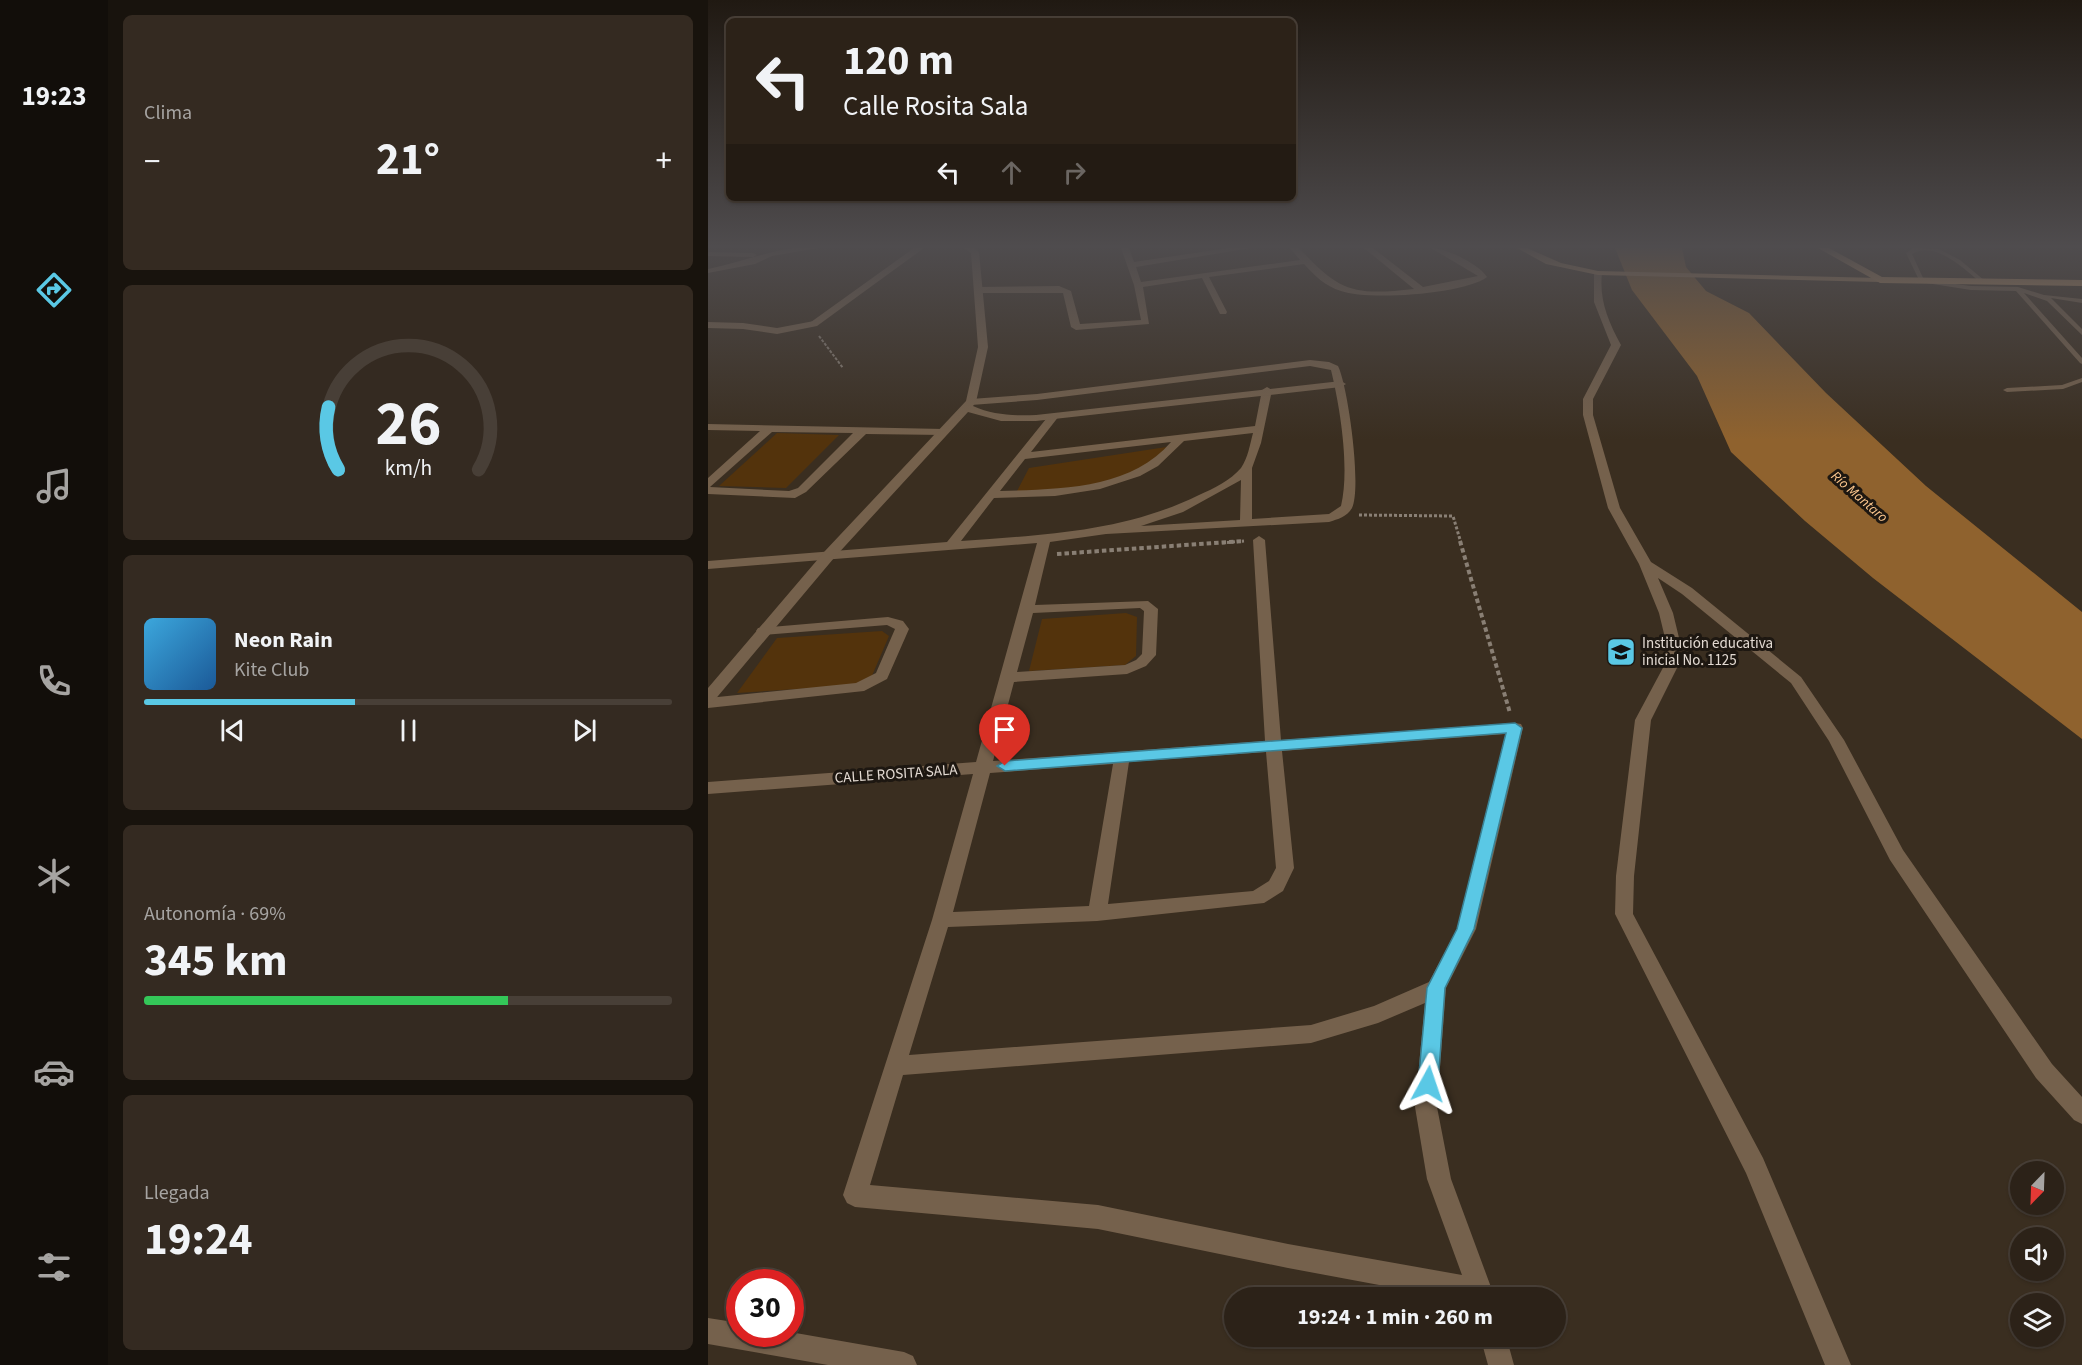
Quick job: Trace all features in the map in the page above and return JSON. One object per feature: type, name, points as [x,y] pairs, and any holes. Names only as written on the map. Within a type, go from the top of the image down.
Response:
[{"type":"street","points":[[708,325],[743,326],[777,331],[814,324],[831,312]]},
{"type":"street","points":[[708,698],[829,555],[969,405],[983,347],[980,312]]},
{"type":"street","points":[[1072,312],[1076,327],[1146,322],[1144,312]]},
{"type":"street","points":[[1600,312],[1616,345],[1588,399],[1588,415],[1614,508],[1646,564],[1666,613],[1673,642],[1672,664],[1643,720],[1625,876],[1624,914],[1755,1166],[1838,1365]]},
{"type":"street","points":[[708,565],[951,545],[1044,540],[1111,532],[1329,518],[1340,515],[1349,504],[1346,420],[1341,384],[1335,368],[1320,363],[969,405]]},
{"type":"street","points":[[969,405],[985,416],[1001,419],[1054,416],[1267,390],[1341,384]]},
{"type":"street","points":[[1246,524],[1247,468],[1259,429],[1267,390]]},
{"type":"street","points":[[951,545],[1054,416]]},
{"type":"street","points":[[708,426],[944,432]]},
{"type":"street","points":[[708,484],[771,427]]},
{"type":"street","points":[[1023,456],[1259,429]]},
{"type":"street","points":[[708,490],[791,495],[802,490],[863,430]]},
{"type":"street","points":[[992,495],[1033,494],[1109,483],[1134,475],[1157,462],[1181,438]]},
{"type":"street","points":[[1111,532],[1145,523],[1189,506],[1226,485],[1247,468]]},
{"type":"street","points":[[1044,540],[941,920],[855,1195],[1098,1217],[1447,1287]]},
{"type":"street","points":[[941,920],[1097,912],[1257,898],[1276,886],[1285,868],[1273,746],[1259,540]]},
{"type":"street","points":[[1646,564],[1696,598],[1796,680],[1836,740],[1896,855],[2044,1071],[2082,1113]]},
{"type":"street","points":[[1007,678],[1127,669],[1141,663],[1149,655],[1151,609],[1143,604],[1027,609]]},
{"type":"street","points":[[708,703],[859,688],[882,676],[902,629],[898,624],[888,621],[763,631]]},
{"type":"street","points":[[1480,1287],[1439,1179],[1426,1107],[1436,988],[1466,929],[1515,728]]},
{"type":"street","name":"CALLE ROSITA SALA","points":[[708,788],[1515,728]]},
{"type":"street","points":[[1097,912],[1122,757]]},
{"type":"street","points":[[895,1066],[1311,1034],[1378,1014],[1436,988]]},
{"type":"street","points":[[708,1331],[904,1365]]},
{"type":"street","points":[[1496,1347],[1501,1365]]},
{"type":"lane","points":[[2038,312],[2082,362]]},
{"type":"lane","points":[[2061,312],[2082,333]]},
{"type":"lane","points":[[2007,390],[2063,387],[2082,380]]},
{"type":"path","points":[[814,324],[821,340],[843,368]]},
{"type":"path","points":[[1340,515],[1453,516],[1515,728]]},
{"type":"shaded area","points":[[777,433],[839,435],[786,488],[719,486]]},
{"type":"shaded area","points":[[1173,446],[1135,471],[1117,478],[1080,487],[1016,493],[1029,468]]},
{"type":"shaded area","points":[[1126,613],[1137,617],[1136,656],[1125,665],[1029,671],[1042,619]]},
{"type":"shaded area","points":[[882,631],[889,636],[871,678],[860,685],[737,693],[777,638]]},
{"type":"water","name":"Río Mantaro","points":[[1648,312],[1749,313],[1826,393],[1926,486],[2082,612],[2082,739],[1873,578],[1805,521],[1731,452],[1697,376]]},
{"type":"place","name":"Institución educativa inicial No. 1125","points":[[1621,652]]},
{"type":"route","points":[[1005,766],[1515,728],[1466,929],[1436,988],[1428,1084]]}]
